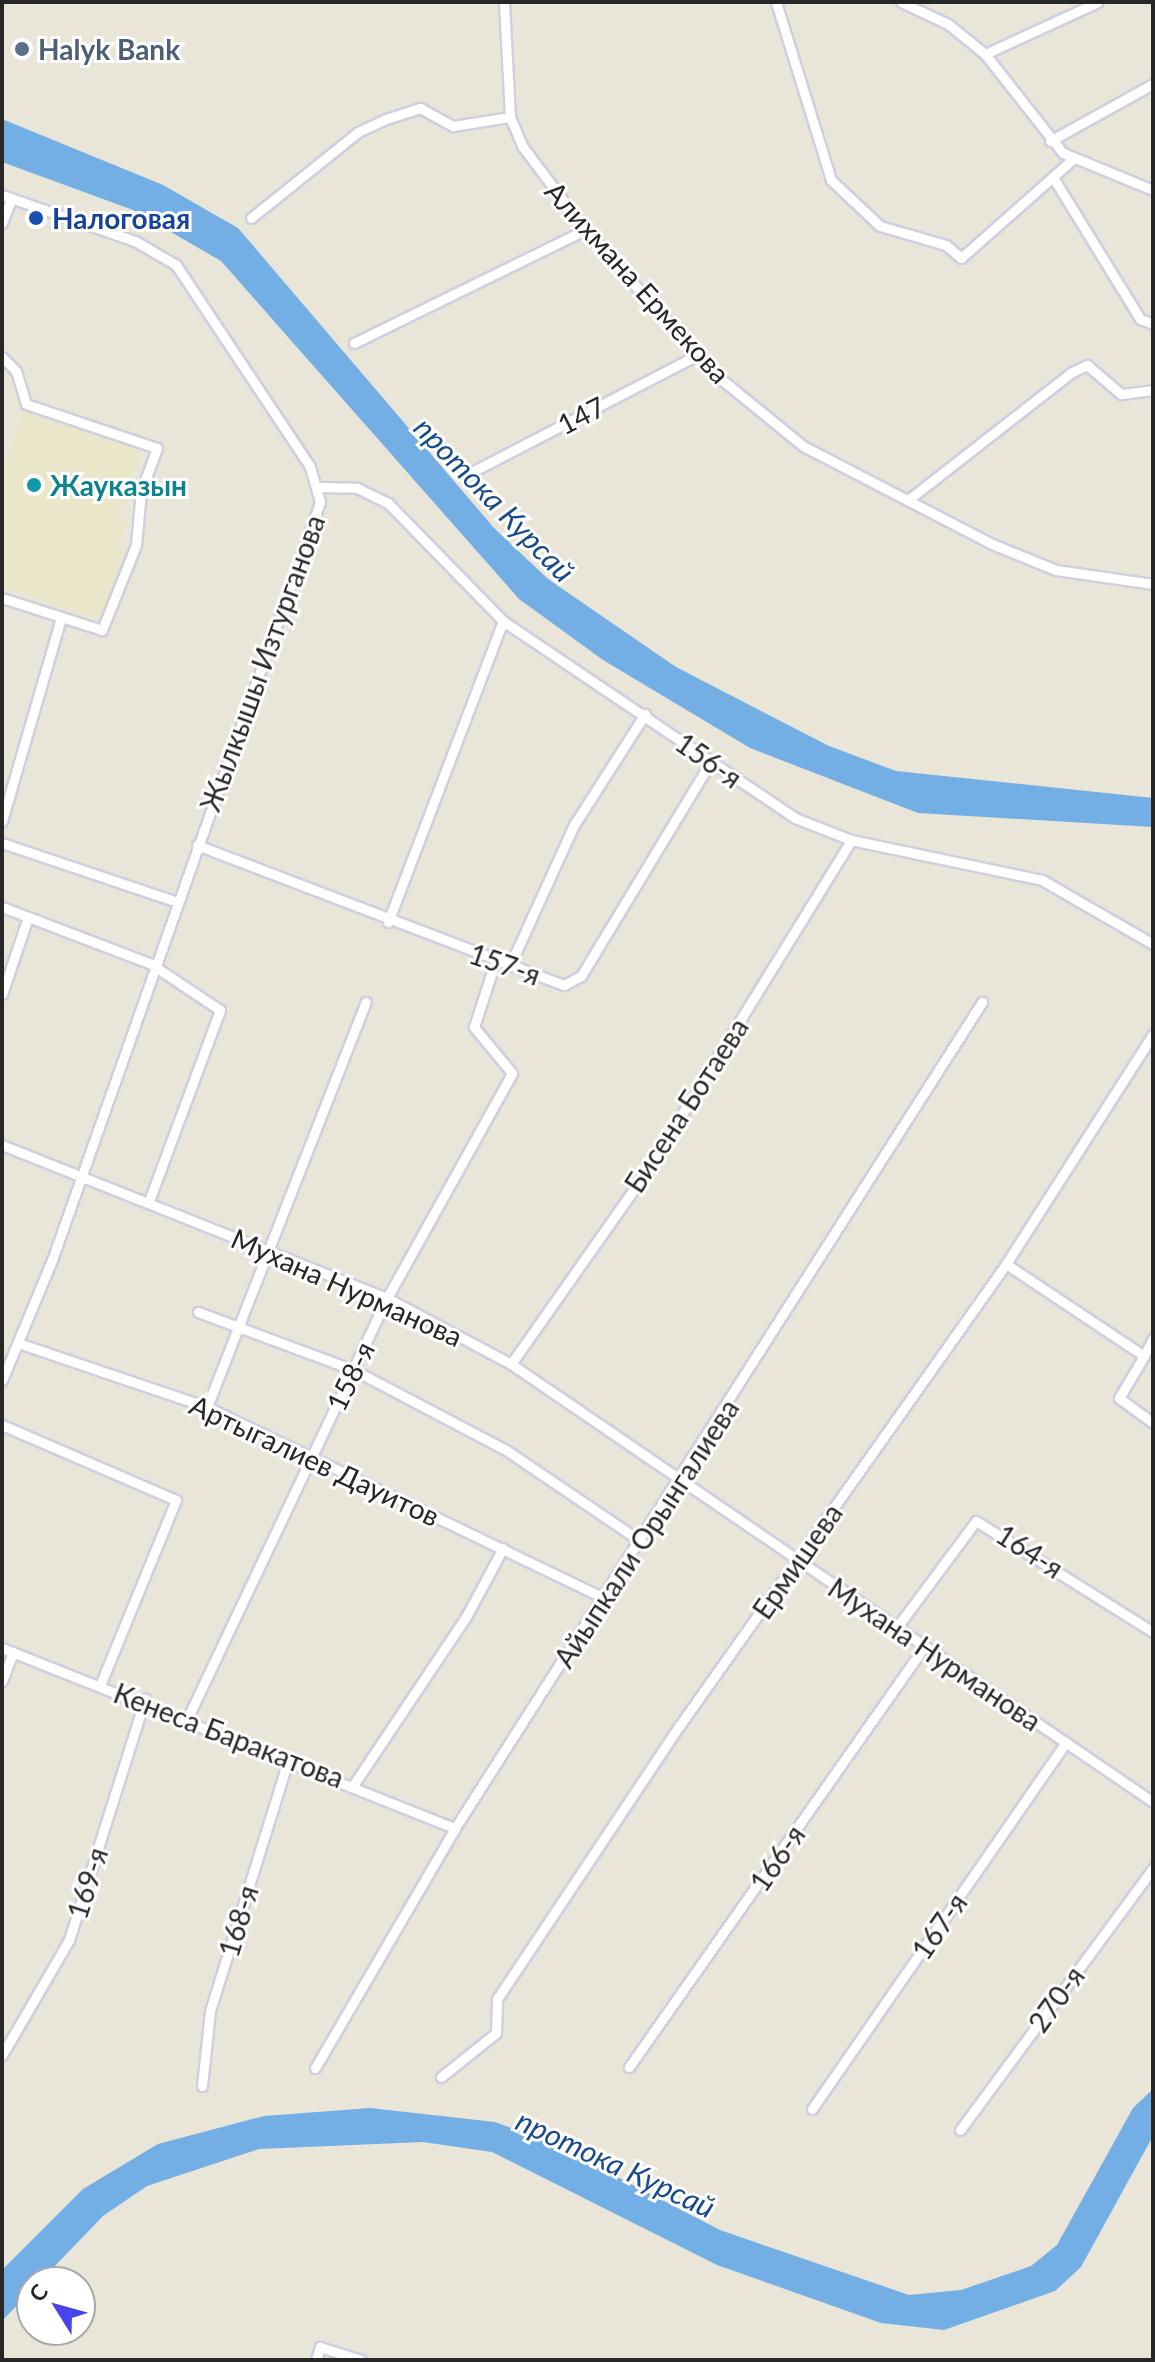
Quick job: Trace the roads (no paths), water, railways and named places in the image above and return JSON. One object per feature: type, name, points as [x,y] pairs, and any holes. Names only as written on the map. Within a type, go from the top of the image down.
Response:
[{"type":"street","name":"Алихмана Ермекова","points":[[504,2],[510,117],[523,147],[585,230],[696,356],[803,446],[908,500],[1056,570],[1153,584]]},
{"type":"street","points":[[776,2],[831,180],[880,226],[946,245],[961,258],[1054,179],[1073,159]]},
{"type":"street","points":[[901,2],[948,24],[985,54],[1050,141],[1073,159],[1153,190]]},
{"type":"street","points":[[985,54],[1098,2]]},
{"type":"street","points":[[1050,141],[1153,84]]},
{"type":"street","points":[[251,218],[358,132],[386,119],[420,108],[453,126],[510,117]]},
{"type":"street","points":[[1054,179],[1140,319],[1153,324]]},
{"type":"street","points":[[2,223],[6,197]]},
{"type":"street","name":"Жылкышы Изтурганова","points":[[2,1380],[82,1175],[151,964],[177,902],[318,516],[318,487],[176,265],[135,241],[6,197]]},
{"type":"street","points":[[354,343],[585,230]]},
{"type":"street","name":"147","points":[[466,475],[696,356]]},
{"type":"street","points":[[2,357],[16,371],[26,404],[157,448],[141,491],[136,545],[102,630],[2,598]]},
{"type":"street","points":[[908,500],[1072,372],[1087,365],[1121,394],[1153,390]]},
{"type":"street","name":"156-я","points":[[318,487],[357,488],[388,503],[503,621],[795,818],[851,840],[1042,880],[1153,944]]},
{"type":"street","points":[[2,821],[61,618]]},
{"type":"street","points":[[388,922],[503,621]]},
{"type":"street","points":[[511,963],[574,825],[645,714]]},
{"type":"street","name":"157-я","points":[[197,845],[388,922],[495,962],[511,963],[564,985],[581,976],[710,763]]},
{"type":"street","name":"Бисена Ботаева","points":[[511,1364],[650,1166],[851,840]]},
{"type":"street","points":[[2,843],[177,902]]},
{"type":"street","points":[[2,907],[151,964],[220,1010],[149,1201]]},
{"type":"street","points":[[2,994],[28,917]]},
{"type":"street","name":"158-я","points":[[188,1717],[387,1298],[512,1073],[474,1027],[495,962]]},
{"type":"street","points":[[207,1407],[366,1002]]},
{"type":"street","name":"Айыпкали Орынгалиева","points":[[315,2068],[455,1828],[682,1481],[982,1002]]},
{"type":"street","name":"Ермишева","points":[[441,2077],[496,2033],[497,1999],[1006,1264],[1153,1034]]},
{"type":"street","points":[[1142,1050],[1153,1057]]},
{"type":"street","name":"Мухана Нурманова","points":[[2,1145],[387,1298],[511,1364],[1153,1802]]},
{"type":"street","points":[[1006,1264],[1144,1356]]},
{"type":"street","points":[[198,1312],[239,1324],[354,1370],[506,1450],[642,1542]]},
{"type":"street","points":[[1153,1338],[1119,1398],[1153,1423]]},
{"type":"street","name":"Артыгалиев Дауитов","points":[[18,1343],[207,1407],[603,1598]]},
{"type":"street","points":[[2,1425],[176,1500],[100,1685]]},
{"type":"street","name":"164-я","points":[[897,1627],[976,1521],[1153,1632]]},
{"type":"street","points":[[354,1784],[466,1617],[503,1548]]},
{"type":"street","name":"166-я","points":[[629,2067],[924,1647]]},
{"type":"street","name":"Кенеса Баракатова","points":[[2,1648],[145,1699],[455,1828]]},
{"type":"street","points":[[2,1681],[13,1652]]},
{"type":"street","name":"169-я","points":[[2,2055],[69,1940],[145,1699]]},
{"type":"street","name":"167-я","points":[[812,2109],[1066,1742]]},
{"type":"street","name":"168-я","points":[[202,2086],[210,2011],[289,1758]]},
{"type":"street","name":"270-я","points":[[960,2130],[1153,1868]]},
{"type":"street","points":[[316,2360],[320,2347],[361,2360]]},
{"type":"water","points":[[2,119],[163,185],[238,228],[494,528],[548,579],[676,667],[829,746],[896,771],[1153,798],[1153,827],[918,813],[750,748],[603,660],[519,599],[221,261],[133,210],[2,162]]},
{"type":"water","points":[[1153,2089],[1153,2136],[1081,2267],[1055,2291],[944,2330],[881,2323],[717,2265],[492,2152],[423,2142],[259,2149],[147,2186],[103,2216],[55,2266],[16,2266],[16,2306],[2,2321],[2,2270],[83,2189],[158,2144],[264,2116],[370,2108],[495,2122],[548,2141],[720,2230],[909,2295],[961,2290],[1031,2266],[1057,2245],[1133,2108]]},
{"type":"place","name":"Halyk Bank","points":[[22,49]]},
{"type":"place","name":"Налоговая","points":[[36,218]]},
{"type":"place","name":"Жауказын","points":[[34,485]]},
{"type":"water label","name":"протока Курсай","points":[[495,499]]},
{"type":"water label","name":"протока Курсай","points":[[616,2163]]}]
